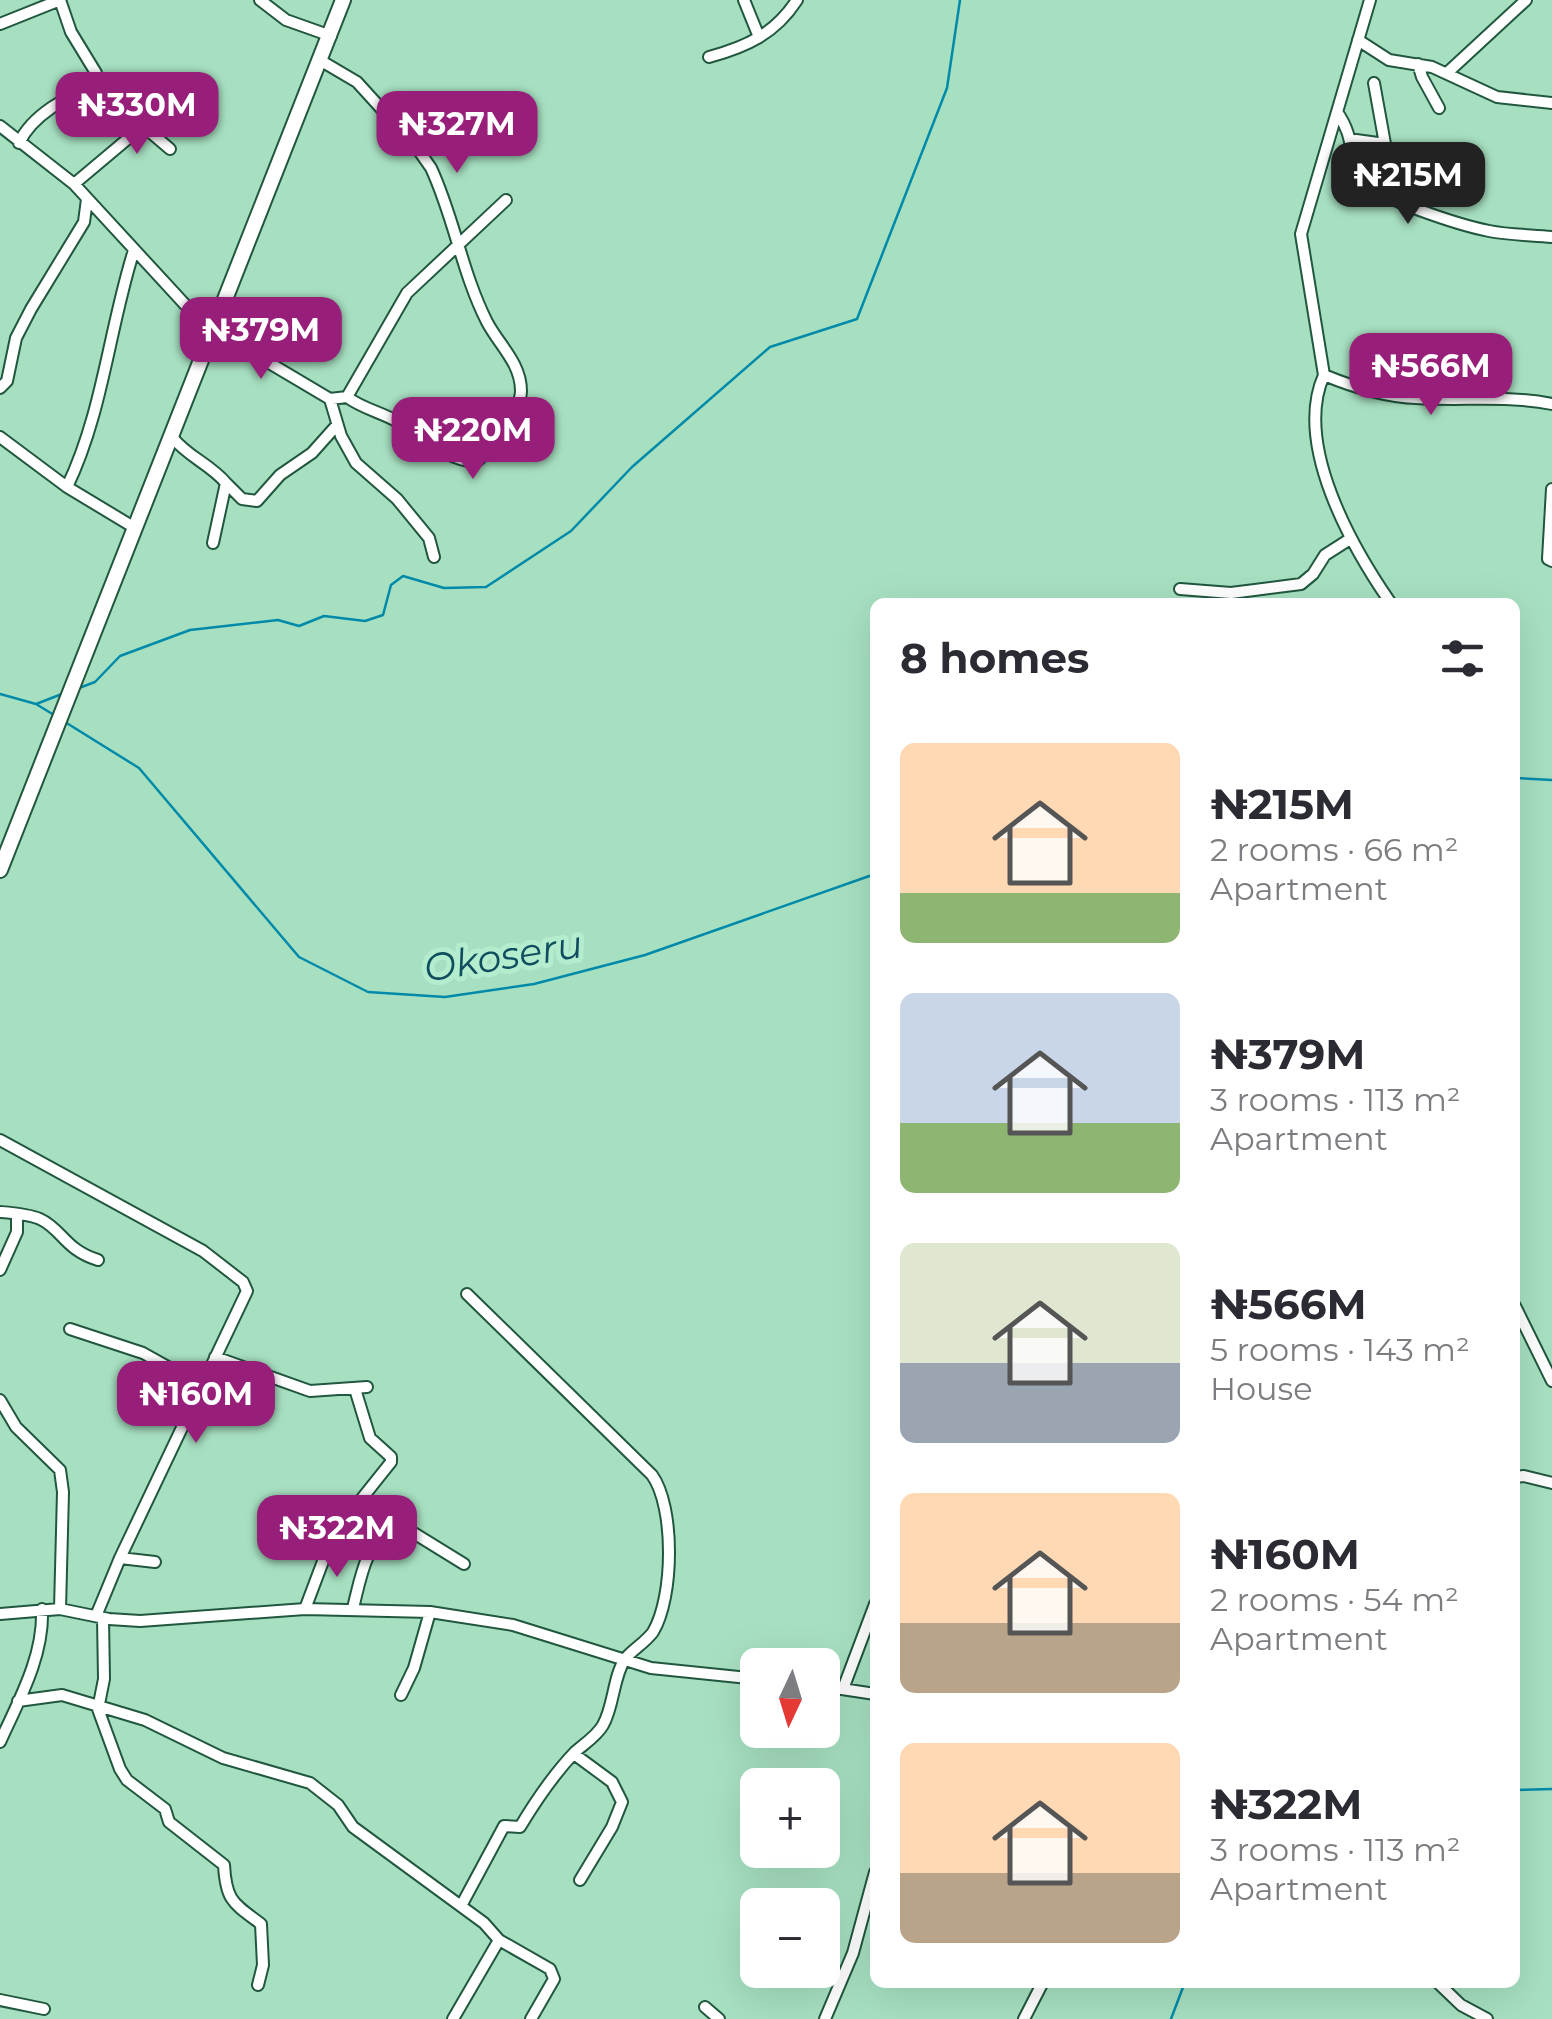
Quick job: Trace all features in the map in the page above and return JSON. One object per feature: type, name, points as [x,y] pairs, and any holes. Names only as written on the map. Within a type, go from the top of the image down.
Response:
[{"type":"street","points":[[0,24],[60,0],[71,32],[98,81],[27,126],[20,143]]},
{"type":"street","points":[[260,0],[286,20],[330,36]]},
{"type":"street","points":[[0,870],[344,0]]},
{"type":"street","points":[[744,0],[759,37]]},
{"type":"street","points":[[708,58],[748,46],[787,15],[797,0]]},
{"type":"street","points":[[1370,0],[1301,234],[1324,375],[1316,418],[1328,489],[1350,539],[1387,598]]},
{"type":"street","points":[[1447,74],[1526,0]]},
{"type":"street","points":[[1358,40],[1389,60],[1418,64],[1497,96],[1552,103]]},
{"type":"street","points":[[0,126],[74,184],[202,324],[330,400],[347,397],[361,408],[394,420],[442,453],[476,462],[495,444],[520,398],[513,360],[488,323],[438,184],[417,148],[356,82],[318,60]]},
{"type":"street","points":[[1418,64],[1439,108]]},
{"type":"street","points":[[1353,144],[1356,140],[1385,144],[1374,83]]},
{"type":"street","points":[[74,184],[170,98]]},
{"type":"street","points":[[1337,112],[1353,144],[1358,174],[1364,184],[1402,204],[1488,231],[1552,237]]},
{"type":"street","points":[[143,126],[170,149]]},
{"type":"street","points":[[0,388],[7,380],[16,338],[84,222],[87,199]]},
{"type":"street","points":[[347,397],[407,293],[506,200]]},
{"type":"street","points":[[67,487],[92,425],[117,304],[134,250]]},
{"type":"street","points":[[1324,375],[1366,390],[1413,398],[1526,399],[1552,404]]},
{"type":"street","points":[[330,400],[337,425],[356,463],[397,499],[428,538],[434,557]]},
{"type":"street","points":[[172,437],[185,454],[213,470],[242,499],[257,500],[280,475],[312,453],[337,425]]},
{"type":"street","points":[[0,437],[67,487],[135,528]]},
{"type":"street","points":[[212,543],[226,483]]},
{"type":"street","points":[[1552,489],[1548,559],[1552,561]]},
{"type":"street","points":[[1180,589],[1231,593],[1301,584],[1325,555],[1350,539]]},
{"type":"street","points":[[0,1140],[203,1251],[226,1273],[243,1282],[247,1291],[120,1558],[100,1617],[104,1679],[98,1708],[127,1780],[165,1809],[169,1822],[224,1865],[225,1890],[262,1924],[263,1965],[258,1985]]},
{"type":"street","points":[[0,1212],[42,1220],[66,1245],[98,1260]]},
{"type":"street","points":[[0,1270],[16,1232],[17,1214]]},
{"type":"street","points":[[461,1906],[504,1826],[520,1827],[534,1803],[574,1754],[603,1726],[625,1659],[654,1630],[664,1607],[668,1564],[664,1490],[468,1294]]},
{"type":"street","points":[[1520,1316],[1552,1381]]},
{"type":"street","points":[[70,1330],[143,1353],[202,1386]]},
{"type":"street","points":[[215,1358],[310,1390],[361,1388],[370,1438],[391,1457],[391,1462],[336,1530]]},
{"type":"street","points":[[0,1400],[16,1427],[60,1470],[60,1610]]},
{"type":"street","points":[[1520,1477],[1552,1483]]},
{"type":"street","points":[[352,1608],[369,1552],[394,1525],[404,1526],[464,1564]]},
{"type":"street","points":[[305,1609],[328,1548],[369,1552]]},
{"type":"street","points":[[120,1558],[155,1562]]},
{"type":"street","points":[[0,1614],[42,1609],[140,1621],[305,1609],[430,1612],[513,1625],[651,1668],[740,1677]]},
{"type":"street","points":[[0,1742],[43,1631],[42,1609]]},
{"type":"street","points":[[401,1695],[414,1668],[430,1612]]},
{"type":"street","points":[[843,1689],[870,1617]]},
{"type":"street","points":[[840,1689],[870,1693]]},
{"type":"street","points":[[18,1701],[62,1696],[145,1720],[223,1758],[310,1784],[338,1805],[353,1827],[461,1906],[499,1940],[550,1969],[554,1978],[531,2019]]},
{"type":"street","points":[[574,1754],[612,1782],[622,1802],[612,1827],[580,1880]]},
{"type":"street","points":[[826,2019],[853,1954],[870,1891]]},
{"type":"street","points":[[454,2019],[499,1940]]},
{"type":"street","points":[[1024,2019],[1040,1988]]},
{"type":"street","points":[[1443,1988],[1461,2005],[1487,2019]]},
{"type":"street","points":[[0,2000],[44,2009]]},
{"type":"street","points":[[1456,2019],[1461,2005]]},
{"type":"street","points":[[705,2008],[718,2019]]},
{"type":"waterway","points":[[79,688],[95,682],[120,656],[190,630],[278,620],[299,626],[324,616],[365,621],[383,615],[391,585],[403,576],[444,588],[486,587],[571,531],[632,467],[770,347],[857,319],[947,88],[960,0]]},
{"type":"waterway","name":"Okoseru","points":[[0,694],[36,704],[54,715]]},
{"type":"waterway","points":[[36,704],[62,694]]},
{"type":"waterway","name":"Okoseru","points":[[65,722],[139,768],[299,957],[368,992],[445,997],[534,984],[645,955],[870,876]]},
{"type":"waterway","name":"Okoseru","points":[[1520,778],[1552,780]]},
{"type":"waterway","points":[[1520,1790],[1552,1789]]},
{"type":"waterway","points":[[1171,2019],[1183,1988]]}]
